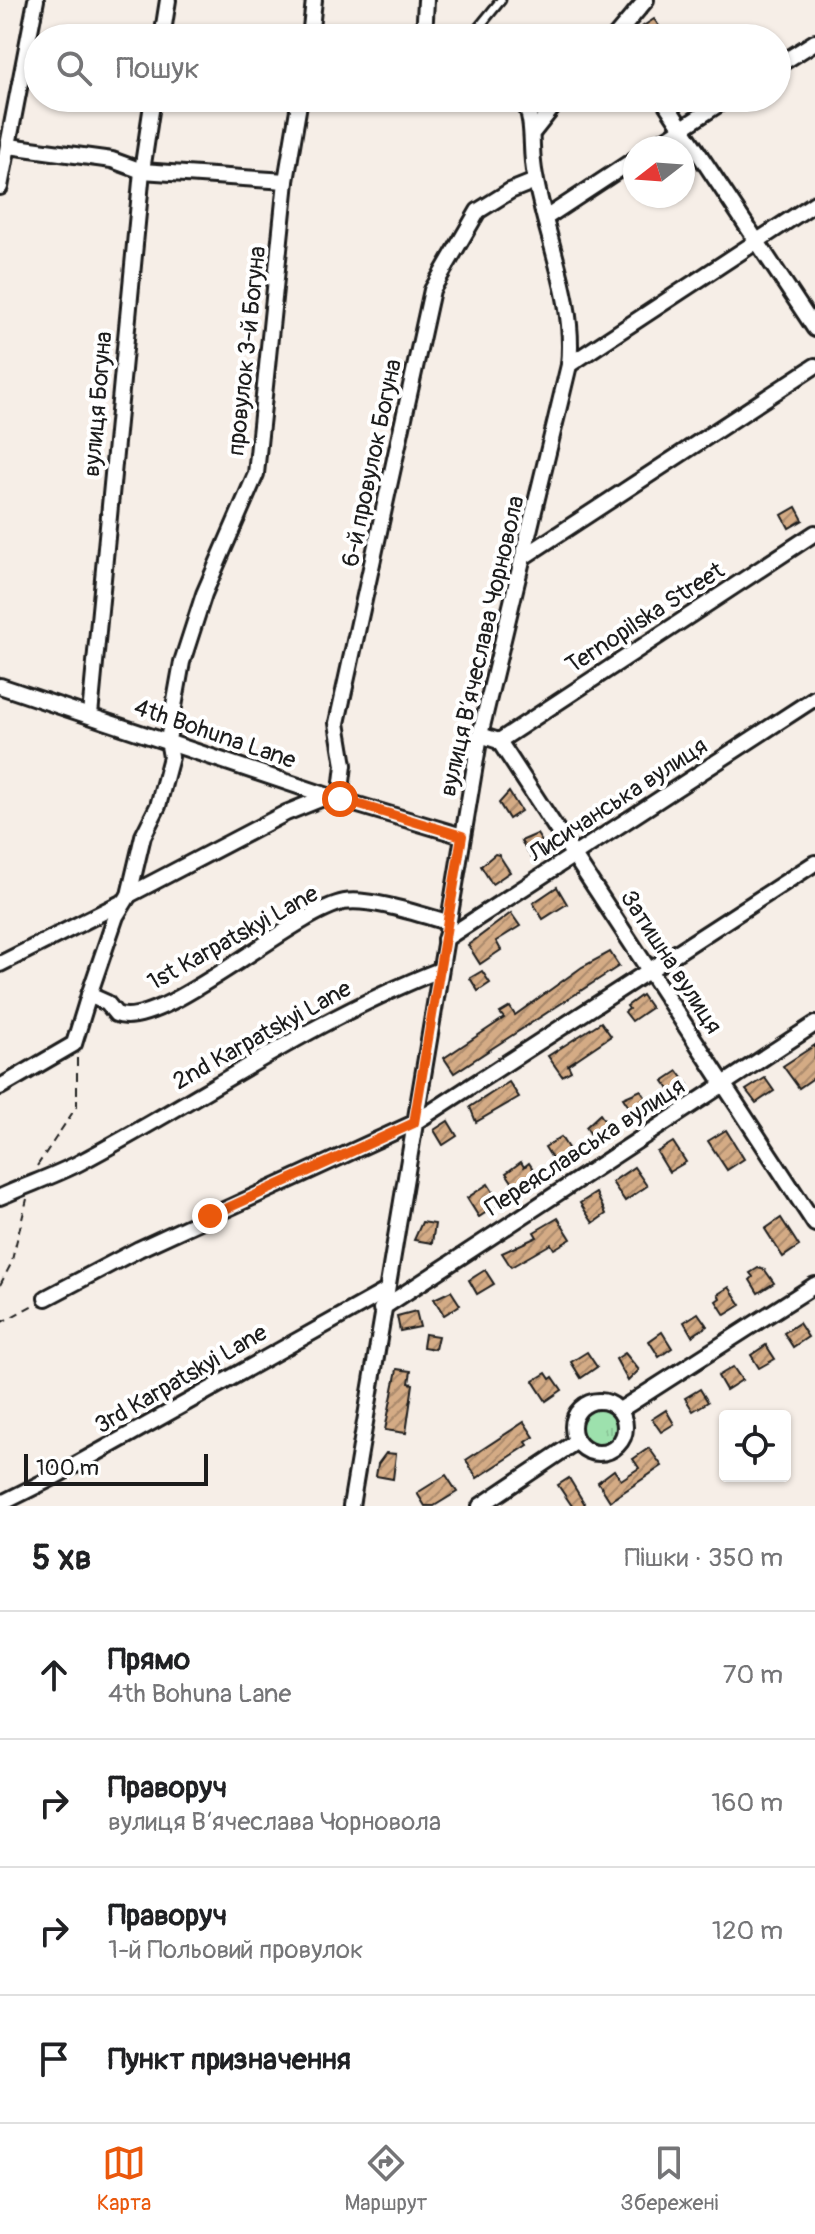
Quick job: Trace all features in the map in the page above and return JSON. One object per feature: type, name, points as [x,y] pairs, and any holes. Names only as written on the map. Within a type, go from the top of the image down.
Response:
[{"type":"street","points":[[32,24],[36,0]]},
{"type":"street","points":[[164,24],[168,0]]},
{"type":"street","points":[[311,24],[314,0]]},
{"type":"street","points":[[425,24],[426,0]]},
{"type":"street","points":[[627,24],[646,0]]},
{"type":"street","points":[[791,57],[815,42]]},
{"type":"street","points":[[0,187],[24,65]]},
{"type":"street","name":"вулиця Богуна","points":[[90,715],[142,171],[151,112]]},
{"type":"street","name":"провулок 3-й Богуна","points":[[89,995],[125,899],[135,859],[158,806],[171,757],[168,740],[182,662],[204,594],[256,474],[286,181],[298,112]]},
{"type":"street","name":"вулиця Вʼячеслава Чорновола","points":[[347,1505],[480,735],[569,365],[572,336],[547,217],[535,181],[530,152],[534,131],[528,112]]},
{"type":"street","points":[[534,131],[549,112]]},
{"type":"street","points":[[671,112],[815,329]]},
{"type":"street","points":[[670,136],[707,112]]},
{"type":"street","points":[[9,146],[112,160],[142,171],[286,181]]},
{"type":"street","points":[[547,217],[623,167]]},
{"type":"street","name":"6-й провулок Богуна","points":[[334,798],[344,765],[337,723],[432,290],[478,211],[510,191],[535,181]]},
{"type":"street","points":[[569,365],[815,203]]},
{"type":"street","points":[[525,556],[815,366]]},
{"type":"street","name":"Ternopilska Street","points":[[499,741],[815,533]]},
{"type":"street","name":"4th Bohuna Lane","points":[[0,686],[334,798],[462,836]]},
{"type":"street","name":"Лисичанська вулиця","points":[[445,939],[815,698]]},
{"type":"street","points":[[480,735],[499,741]]},
{"type":"street","name":"Затишна вулиця","points":[[499,741],[815,1224]]},
{"type":"street","points":[[0,964],[286,813],[334,798]]},
{"type":"street","points":[[46,1298],[139,1249],[414,1123],[815,863]]},
{"type":"street","name":"1st Karpatskyi Lane","points":[[89,995],[107,1003],[116,1014],[135,1017],[188,993],[245,956],[348,901],[447,922]]},
{"type":"street","name":"2nd Karpatskyi Lane","points":[[0,1197],[108,1146],[397,987],[440,970]]},
{"type":"street","points":[[0,1087],[67,1052],[74,1044],[89,995]]},
{"type":"street","name":"Переяславська вулиця","points":[[381,1309],[815,1024]]},
{"type":"street","points":[[620,1410],[815,1285]]},
{"type":"street","name":"3rd Karpatskyi Lane","points":[[0,1504],[384,1292]]},
{"type":"street","points":[[356,1307],[378,1332]]},
{"type":"street","points":[[605,1401],[620,1410],[624,1435],[614,1448],[598,1453],[577,1441],[572,1423],[575,1415],[588,1402],[605,1401]]},
{"type":"street","points":[[480,1506],[577,1441]]},
{"type":"lane","points":[[481,24],[501,0]]},
{"type":"path","points":[[0,1285],[11,1264],[30,1184],[41,1158],[77,1106],[78,1070],[74,1044]]},
{"type":"path","points":[[0,1323],[46,1298]]},
{"type":"green space","points":[[599,1407],[613,1413],[619,1427],[613,1441],[599,1447],[585,1441],[579,1427],[585,1413]]},
{"type":"building","points":[[796,507],[803,520],[789,528],[782,515]]},
{"type":"building","points":[[509,792],[521,811],[509,819],[499,803]]},
{"type":"building","points":[[537,834],[546,848],[532,858],[521,841]]},
{"type":"building","points":[[495,854],[499,855],[510,872],[492,884],[481,866]]},
{"type":"building","points":[[557,887],[567,904],[543,919],[533,903]]},
{"type":"building","points":[[511,913],[520,926],[496,941],[501,950],[480,964],[468,945]]},
{"type":"building","points":[[610,952],[619,966],[454,1073],[444,1058],[504,1018],[500,1013],[510,1007],[515,1015],[582,967]]},
{"type":"building","points":[[482,971],[490,983],[478,991],[470,978]]},
{"type":"building","points":[[642,995],[651,1008],[632,1021],[625,1012],[629,1009],[627,1006]]},
{"type":"building","points":[[601,1022],[611,1036],[568,1065],[571,1071],[562,1076],[548,1056]]},
{"type":"building","points":[[815,1045],[815,1077],[799,1088],[783,1066]]},
{"type":"building","points":[[678,1071],[688,1085],[673,1095],[663,1081]]},
{"type":"building","points":[[765,1078],[774,1091],[756,1103],[746,1090]]},
{"type":"building","points":[[509,1082],[519,1097],[476,1122],[470,1107]]},
{"type":"building","points":[[641,1090],[650,1105],[634,1115],[623,1098]]},
{"type":"building","points":[[600,1114],[611,1130],[595,1141],[586,1127]]},
{"type":"building","points":[[448,1121],[457,1136],[443,1145],[434,1130]]},
{"type":"building","points":[[726,1130],[744,1159],[727,1170],[708,1141]]},
{"type":"building","points":[[561,1137],[573,1156],[557,1166],[545,1147]]},
{"type":"building","points":[[673,1142],[686,1162],[669,1172],[657,1152]]},
{"type":"building","points":[[521,1162],[524,1167],[529,1163],[539,1178],[518,1191],[506,1173]]},
{"type":"building","points":[[634,1167],[647,1186],[625,1201],[612,1182]]},
{"type":"building","points":[[488,1184],[500,1203],[479,1217],[467,1198]]},
{"type":"building","points":[[596,1193],[606,1214],[593,1223],[580,1203]]},
{"type":"building","points":[[558,1218],[571,1239],[554,1249],[551,1244],[511,1267],[502,1253],[537,1237],[534,1232]]},
{"type":"building","points":[[781,1218],[799,1246],[783,1257],[765,1229]]},
{"type":"building","points":[[422,1222],[435,1224],[432,1243],[414,1240]]},
{"type":"building","points":[[758,1268],[765,1270],[774,1283],[758,1293],[750,1280],[753,1277],[750,1273]]},
{"type":"building","points":[[485,1270],[494,1284],[477,1294],[469,1280]]},
{"type":"building","points":[[729,1287],[741,1305],[725,1315],[716,1301],[720,1298],[718,1294]]},
{"type":"building","points":[[451,1291],[460,1305],[444,1315],[434,1299]]},
{"type":"building","points":[[416,1311],[420,1327],[400,1331],[397,1316]]},
{"type":"building","points":[[698,1313],[707,1326],[692,1336],[684,1322]]},
{"type":"building","points":[[799,1323],[808,1337],[793,1347],[784,1333]]},
{"type":"building","points":[[662,1332],[672,1348],[659,1357],[649,1341]]},
{"type":"building","points":[[425,1334],[438,1336],[435,1349],[423,1347]]},
{"type":"building","points":[[766,1345],[775,1359],[759,1368],[751,1355]]},
{"type":"building","points":[[587,1352],[597,1367],[581,1378],[571,1362]]},
{"type":"building","points":[[625,1353],[639,1370],[628,1381],[616,1359]]},
{"type":"building","points":[[733,1367],[742,1380],[726,1390],[718,1376]]},
{"type":"building","points":[[397,1369],[411,1371],[409,1383],[413,1384],[406,1433],[385,1430]]},
{"type":"building","points":[[546,1373],[562,1390],[546,1401],[533,1381]]},
{"type":"building","points":[[700,1389],[708,1402],[693,1411],[685,1398]]},
{"type":"building","points":[[666,1410],[674,1424],[661,1432],[652,1419]]},
{"type":"building","points":[[524,1422],[534,1437],[526,1442],[528,1445],[477,1478],[466,1460]]},
{"type":"building","points":[[649,1448],[662,1466],[610,1501],[598,1482],[614,1470],[621,1480],[639,1468],[633,1459]]},
{"type":"building","points":[[386,1453],[396,1454],[393,1479],[376,1476],[378,1464]]},
{"type":"building","points":[[446,1475],[457,1492],[434,1506],[425,1506],[417,1493]]},
{"type":"building","points":[[569,1478],[586,1506],[572,1506],[558,1485]]},
{"type":"route","points":[[210,1216],[414,1123],[462,836],[340,799]]}]
